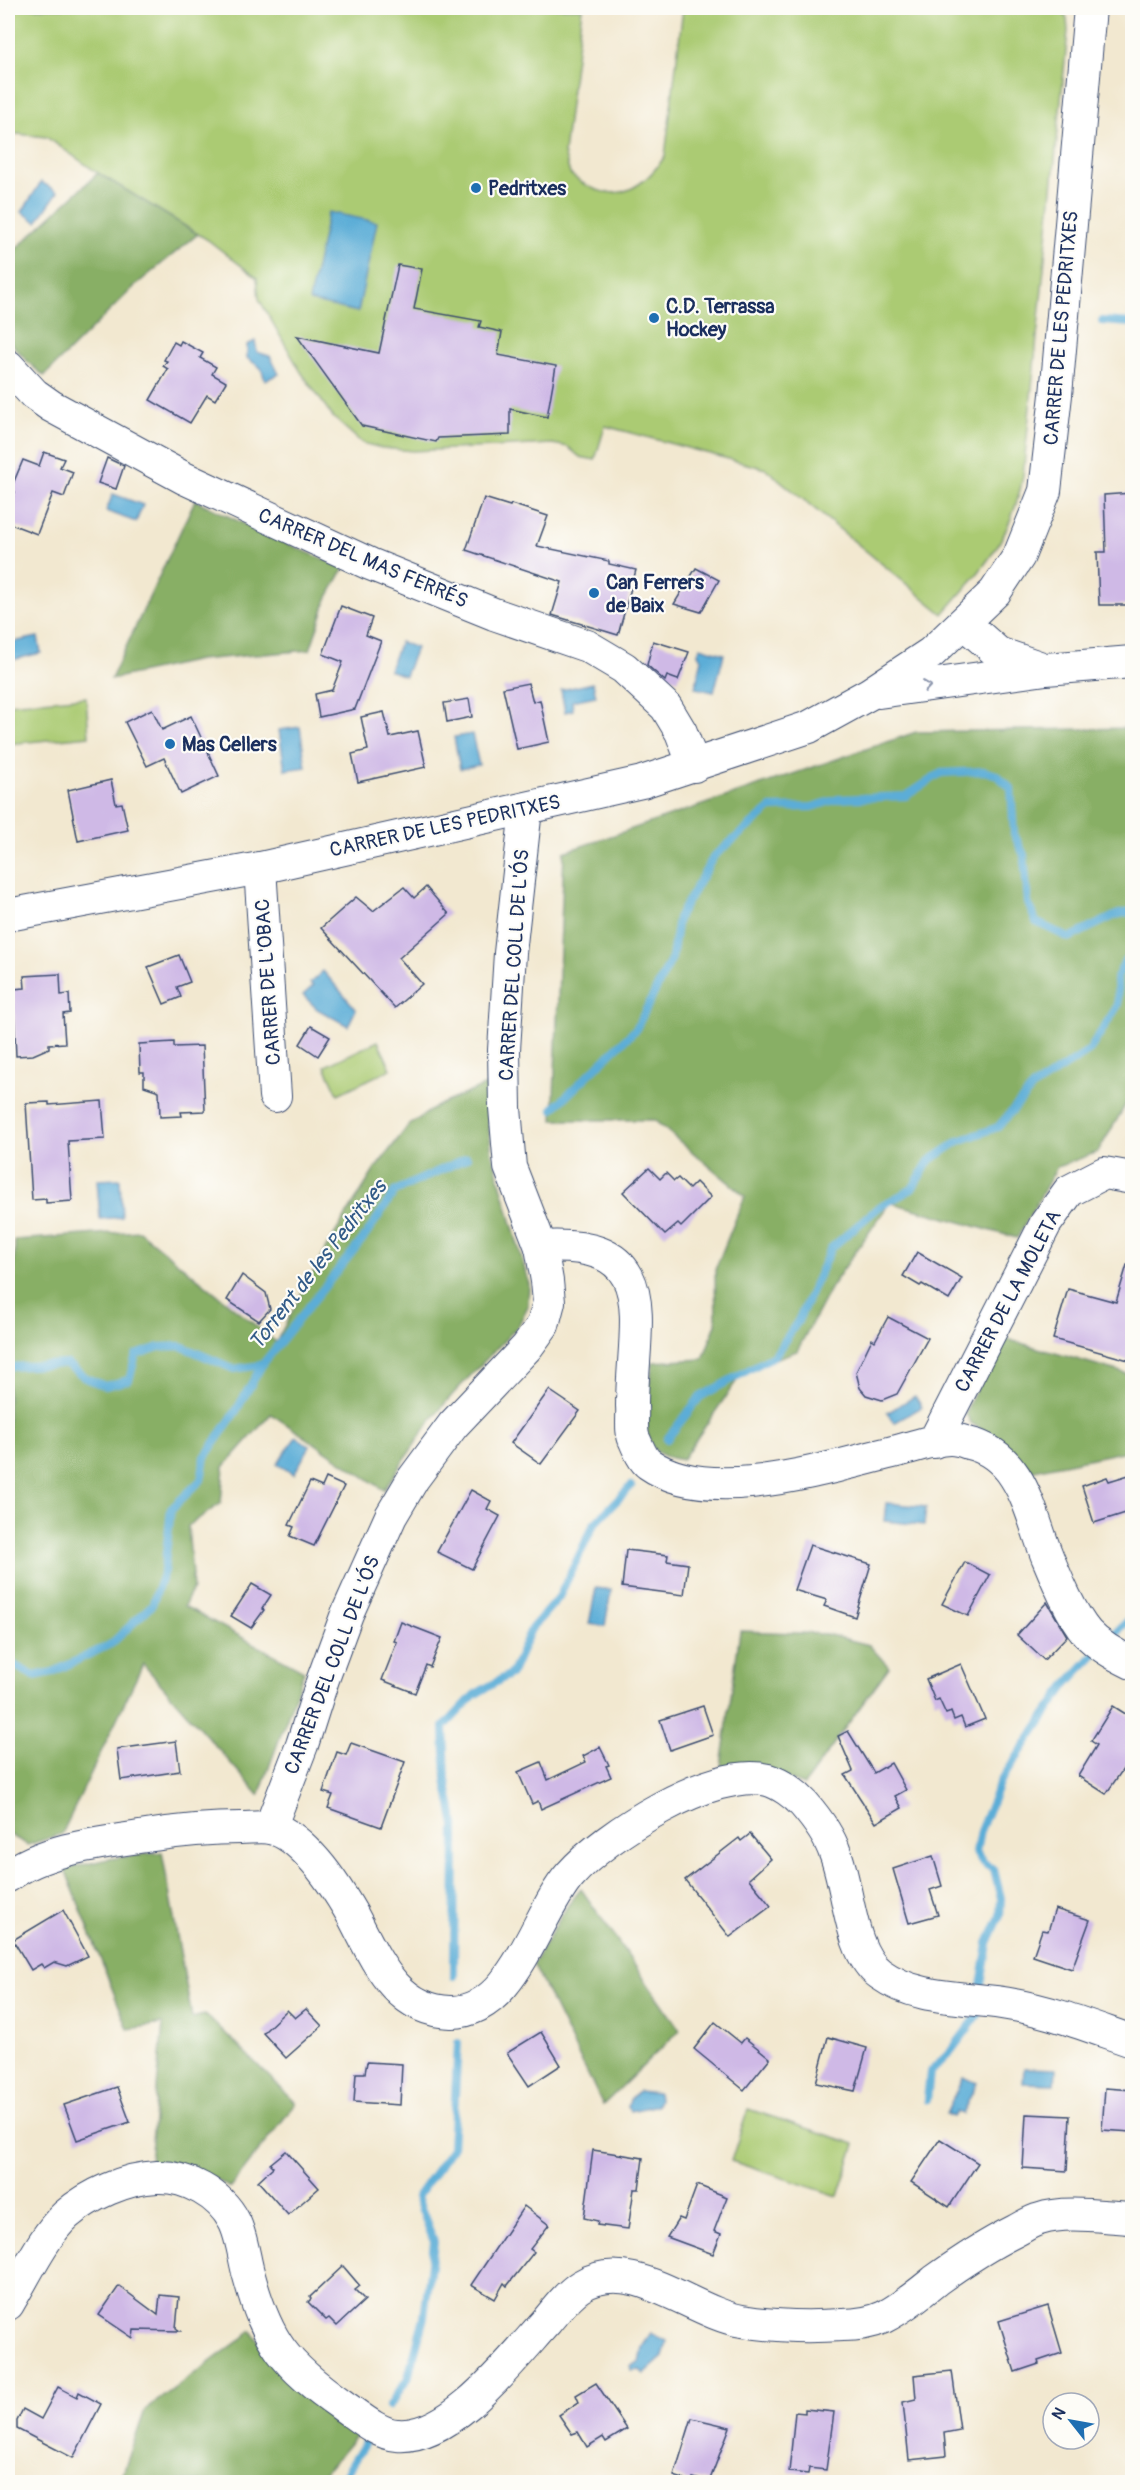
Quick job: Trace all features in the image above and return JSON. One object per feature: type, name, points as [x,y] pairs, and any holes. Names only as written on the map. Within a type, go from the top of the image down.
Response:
[{"type":"street","name":"CARRER DE LES PEDRITXES","points":[[8,915],[260,868],[642,782],[809,727],[869,694],[931,652],[995,592],[1019,556],[1045,491],[1056,395],[1090,8]]},
{"type":"street","name":"CARRER DEL MAS FERRÉS","points":[[11,380],[51,406],[135,453],[259,513],[370,564],[494,614],[587,646],[624,668],[666,707],[681,732],[694,766]]},
{"type":"street","points":[[964,623],[998,653],[1046,669]]},
{"type":"street","name":"CARRER DE LES PEDRITXES","points":[[869,694],[1046,669],[1132,662]]},
{"type":"street","name":"CARRER DEL COLL DE L'ÓS","points":[[270,1828],[302,1745],[343,1624],[391,1516],[413,1479],[453,1425],[527,1347],[543,1325],[549,1302],[541,1247],[510,1167],[505,1108],[506,1008],[525,809]]},
{"type":"street","name":"CARRER DE L'OBAC","points":[[260,868],[275,1096]]},
{"type":"street","name":"CARRER DE LA MOLETA","points":[[934,1442],[1046,1223],[1069,1191],[1104,1173],[1132,1178]]},
{"type":"street","points":[[541,1247],[567,1246],[596,1251],[619,1264],[631,1284],[637,1308],[638,1328],[632,1391],[633,1438],[647,1464],[686,1481],[729,1484],[806,1473],[951,1439],[980,1445],[1001,1459],[1029,1500],[1047,1555],[1068,1600],[1088,1633],[1115,1654],[1132,1663]]},
{"type":"street","points":[[8,1876],[26,1866],[81,1847],[194,1828],[270,1828],[299,1843],[320,1867],[351,1914],[382,1973],[393,1985],[424,2006],[438,2011],[465,2011],[479,2006],[495,1995],[506,1982],[552,1900],[568,1877],[586,1858],[615,1836],[662,1807],[706,1787],[737,1779],[769,1780],[798,1798],[820,1826],[835,1852],[859,1940],[876,1972],[914,1990],[944,1997],[1017,2005],[1132,2041]]},
{"type":"street","points":[[8,2304],[37,2254],[64,2216],[96,2194],[130,2182],[158,2176],[188,2183],[213,2194],[235,2222],[257,2307],[273,2341],[292,2364],[315,2386],[378,2428],[393,2435],[410,2435],[443,2423],[475,2397],[582,2285],[614,2277],[632,2278],[662,2288],[715,2314],[742,2322],[817,2326],[863,2323],[883,2318],[958,2264],[1041,2218],[1075,2215],[1132,2218]]},
{"type":"green space","name":"C.D. Terrassa Hockey","points":[[8,8],[582,8],[564,153],[570,174],[584,184],[610,193],[622,192],[645,180],[665,156],[683,8],[1061,8],[1067,19],[1068,31],[1023,476],[1018,499],[1003,536],[983,566],[943,614],[766,469],[605,426],[595,460],[580,457],[568,447],[553,444],[413,451],[382,448],[362,443],[333,417],[301,372],[259,299],[257,278],[208,240],[98,173],[46,137],[8,133]]},
{"type":"green space","points":[[98,173],[198,234],[137,284],[44,376],[8,340],[8,256]]},
{"type":"green space","points":[[195,500],[267,535],[344,568],[327,599],[310,650],[199,660],[111,679]]},
{"type":"green space","points":[[86,697],[89,736],[8,744],[8,704]]},
{"type":"green space","points":[[1132,728],[1132,1094],[1098,1152],[1057,1167],[1017,1238],[889,1202],[883,1206],[886,1208],[831,1287],[797,1351],[744,1370],[682,1460],[658,1452],[650,1443],[647,1421],[653,1362],[703,1359],[716,1324],[715,1270],[745,1196],[654,1120],[553,1120],[564,852],[916,732]]},
{"type":"green space","points":[[378,1041],[391,1069],[338,1094],[325,1066]]},
{"type":"green space","points":[[486,1085],[492,1153],[529,1284],[528,1306],[518,1326],[431,1420],[384,1490],[271,1414],[224,1467],[221,1503],[188,1526],[193,1588],[184,1606],[304,1671],[259,1795],[143,1664],[62,1834],[28,1845],[8,1834],[8,1270],[14,1268],[15,1240],[139,1231],[276,1342],[326,1248],[375,1169],[408,1126],[437,1106]]},
{"type":"green space","points":[[1003,1338],[1132,1375],[1132,1450],[1030,1471],[1012,1449],[971,1423],[966,1414],[969,1404]]},
{"type":"green space","points":[[740,1631],[826,1634],[869,1645],[889,1667],[804,1785],[749,1764],[721,1767]]},
{"type":"green space","points":[[162,1852],[192,2018],[204,2015],[211,2019],[296,2103],[230,2188],[192,2170],[150,2162],[163,2024],[128,2029],[65,1869],[108,1859]]},
{"type":"green space","points":[[581,1889],[680,2030],[603,2105],[533,1964],[568,1905]]},
{"type":"green space","points":[[748,2109],[855,2144],[838,2196],[731,2161]]},
{"type":"green space","points":[[252,2331],[268,2355],[359,2433],[317,2482],[120,2482],[145,2410]]},
{"type":"water","points":[[41,182],[58,192],[37,222],[22,212]]},
{"type":"water","points":[[328,212],[377,222],[358,312],[309,301]]},
{"type":"water","points":[[255,341],[257,352],[270,356],[279,374],[265,380],[261,368],[247,358],[247,345]]},
{"type":"water","points":[[113,494],[143,505],[136,522],[106,511]]},
{"type":"water","points":[[38,637],[41,653],[8,661],[8,643]]},
{"type":"water","points":[[400,642],[416,648],[405,676],[389,670]]},
{"type":"water","points":[[700,647],[724,654],[714,692],[695,688],[702,659],[698,654]]},
{"type":"water","points":[[593,683],[596,696],[572,701],[573,710],[565,712],[561,690]]},
{"type":"water","points":[[300,727],[306,767],[285,770],[279,730]]},
{"type":"water","points":[[472,734],[479,765],[460,769],[454,737]]},
{"type":"water","points":[[323,971],[356,1009],[348,1026],[317,1009],[303,995],[313,986],[310,983]]},
{"type":"water","points":[[120,1179],[122,1217],[100,1219],[97,1180]]},
{"type":"water","points":[[915,1396],[922,1407],[894,1423],[887,1413]]},
{"type":"water","points":[[296,1437],[310,1446],[294,1474],[277,1464]]},
{"type":"water","points":[[886,1503],[926,1507],[924,1525],[884,1521]]},
{"type":"water","points":[[596,1588],[611,1590],[605,1626],[589,1624]]},
{"type":"water","points":[[1024,2068],[1056,2069],[1055,2084],[1023,2083]]},
{"type":"water","points":[[963,2077],[977,2083],[962,2114],[956,2112],[953,2117],[946,2114]]},
{"type":"water","points":[[639,2091],[658,2093],[657,2105],[631,2111],[628,2107],[630,2100]]},
{"type":"water","points":[[651,2334],[667,2341],[663,2357],[644,2374],[640,2370],[632,2371],[631,2366],[639,2362],[642,2347]]},
{"type":"building","points":[[398,265],[422,269],[414,309],[481,321],[479,327],[502,332],[498,355],[556,366],[547,417],[510,409],[510,435],[438,438],[436,442],[362,426],[297,336],[379,353]]},
{"type":"building","points":[[181,341],[203,353],[200,358],[216,367],[212,374],[226,382],[215,400],[207,395],[190,423],[150,400],[168,369],[163,366],[167,361],[164,360],[174,342],[179,345]]},
{"type":"building","points":[[44,452],[64,459],[60,467],[73,472],[64,497],[53,493],[37,534],[8,523],[8,511],[15,492],[10,491],[23,460],[39,466]]},
{"type":"building","points":[[107,458],[124,466],[116,489],[98,483]]},
{"type":"building","points":[[1132,493],[1131,605],[1099,605],[1097,552],[1106,552],[1104,495]]},
{"type":"building","points":[[484,498],[548,516],[537,546],[609,561],[609,564],[636,570],[618,635],[552,615],[562,582],[466,550]]},
{"type":"building","points":[[696,568],[719,580],[701,612],[674,604]]},
{"type":"building","points":[[341,606],[372,618],[366,635],[381,641],[355,709],[319,717],[315,694],[332,690],[343,662],[323,654]]},
{"type":"building","points":[[653,641],[689,652],[678,680],[667,676],[665,681],[647,665]]},
{"type":"building","points":[[528,683],[533,702],[540,700],[549,742],[517,749],[503,688]]},
{"type":"building","points":[[469,699],[472,717],[447,722],[444,703]]},
{"type":"building","name":"Mas Cellers","points":[[152,709],[162,730],[191,716],[219,776],[181,794],[164,758],[147,766],[125,722]]},
{"type":"building","points":[[384,712],[390,737],[418,731],[426,767],[358,782],[352,754],[368,750],[361,717]]},
{"type":"building","points":[[111,780],[116,804],[122,803],[128,830],[78,841],[68,790]]},
{"type":"building","points":[[404,887],[414,898],[426,887],[449,914],[399,958],[422,984],[395,1008],[321,928],[356,897],[373,911]]},
{"type":"building","points":[[179,955],[190,982],[177,987],[181,997],[164,1004],[148,967]]},
{"type":"building","points":[[60,974],[61,995],[69,994],[70,1013],[63,1014],[65,1043],[49,1044],[49,1048],[33,1055],[16,1056],[13,989],[25,988],[24,976]]},
{"type":"building","points":[[311,1026],[330,1037],[318,1056],[300,1044]]},
{"type":"building","points":[[174,1042],[174,1047],[202,1046],[205,1111],[181,1112],[182,1116],[160,1117],[159,1091],[144,1086],[144,1072],[140,1072],[139,1044]]},
{"type":"building","points":[[102,1101],[105,1139],[68,1141],[72,1201],[46,1203],[46,1199],[32,1200],[26,1103],[49,1102],[49,1105]]},
{"type":"building","points":[[649,1168],[660,1179],[666,1173],[674,1181],[678,1178],[689,1189],[696,1182],[711,1197],[681,1227],[678,1224],[665,1235],[623,1192]]},
{"type":"building","points":[[917,1252],[962,1278],[949,1300],[903,1276]]},
{"type":"building","points":[[1127,1265],[1132,1265],[1132,1361],[1053,1339],[1068,1289],[1116,1302]]},
{"type":"building","points":[[242,1275],[266,1293],[270,1309],[259,1321],[227,1300]]},
{"type":"building","points":[[888,1317],[928,1338],[897,1394],[882,1400],[866,1395],[860,1388],[856,1372],[872,1339],[875,1341]]},
{"type":"building","points":[[549,1390],[580,1411],[541,1464],[511,1443]]},
{"type":"building","points":[[1132,1474],[1132,1511],[1094,1523],[1082,1486],[1107,1477],[1109,1481]]},
{"type":"building","points":[[326,1478],[344,1486],[314,1546],[290,1536],[294,1527],[289,1525],[310,1482],[322,1487]]},
{"type":"building","points":[[471,1490],[491,1501],[487,1509],[500,1516],[472,1569],[437,1552]]},
{"type":"building","points":[[810,1545],[871,1564],[855,1617],[824,1606],[827,1600],[794,1590]]},
{"type":"building","points":[[626,1550],[668,1555],[667,1561],[688,1564],[684,1595],[622,1587]]},
{"type":"building","points":[[965,1562],[990,1575],[968,1616],[942,1604]]},
{"type":"building","points":[[252,1584],[271,1595],[251,1628],[231,1616]]},
{"type":"building","points":[[1047,1602],[1067,1636],[1044,1660],[1017,1635]]},
{"type":"building","points":[[401,1622],[442,1638],[430,1667],[426,1665],[415,1693],[382,1680],[397,1642],[394,1641]]},
{"type":"building","points":[[961,1664],[985,1719],[965,1727],[961,1717],[954,1720],[951,1712],[946,1714],[939,1699],[935,1701],[926,1679]]},
{"type":"building","points":[[703,1706],[713,1735],[670,1750],[660,1720]]},
{"type":"building","points":[[1113,1706],[1132,1718],[1132,1756],[1106,1794],[1078,1776],[1097,1745],[1091,1741]]},
{"type":"building","points":[[848,1731],[874,1773],[891,1763],[906,1790],[895,1796],[902,1808],[876,1823],[845,1775],[853,1771],[838,1736]]},
{"type":"building","points":[[176,1741],[180,1771],[121,1780],[117,1749]]},
{"type":"building","points":[[351,1743],[405,1762],[381,1827],[328,1808],[333,1795],[323,1792],[337,1752],[346,1755]]},
{"type":"building","points":[[600,1747],[609,1765],[606,1766],[611,1777],[541,1809],[538,1801],[532,1804],[518,1772],[541,1762],[548,1780],[586,1762],[583,1756]]},
{"type":"building","points":[[750,1834],[771,1859],[749,1879],[771,1906],[730,1937],[685,1880],[739,1838],[741,1841]]},
{"type":"building","points":[[933,1856],[942,1886],[930,1890],[938,1915],[909,1923],[893,1869]]},
{"type":"building","points":[[1055,1909],[1090,1920],[1072,1969],[1033,1956],[1042,1930],[1048,1931]]},
{"type":"building","points":[[63,1910],[88,1956],[67,1966],[54,1962],[44,1968],[41,1964],[31,1970],[13,1940]]},
{"type":"building","points":[[306,2009],[322,2026],[286,2058],[263,2033],[287,2010],[295,2018]]},
{"type":"building","points":[[715,2022],[741,2043],[745,2038],[770,2058],[744,2090],[694,2049]]},
{"type":"building","points":[[541,2032],[561,2065],[529,2086],[507,2053]]},
{"type":"building","points":[[828,2037],[867,2048],[855,2091],[816,2083]]},
{"type":"building","points":[[367,2062],[402,2064],[400,2105],[354,2102],[356,2073],[365,2073]]},
{"type":"building","points":[[117,2087],[130,2122],[77,2140],[64,2105]]},
{"type":"building","points":[[1105,2088],[1132,2090],[1132,2132],[1102,2130]]},
{"type":"building","points":[[1026,2114],[1070,2116],[1067,2171],[1023,2168]]},
{"type":"building","points":[[940,2139],[978,2163],[949,2207],[911,2182]]},
{"type":"building","points":[[593,2150],[643,2158],[639,2189],[634,2189],[628,2229],[597,2225],[598,2221],[584,2218]]},
{"type":"building","points":[[286,2151],[319,2188],[288,2215],[258,2181],[273,2167],[270,2164]]},
{"type":"building","points":[[697,2185],[727,2197],[714,2231],[721,2234],[713,2254],[667,2237],[679,2218],[684,2220]]},
{"type":"building","points":[[524,2206],[549,2225],[530,2249],[534,2252],[507,2286],[504,2283],[495,2299],[471,2285]]},
{"type":"building","points":[[343,2266],[360,2286],[355,2290],[365,2300],[337,2326],[329,2318],[326,2320],[308,2302],[310,2297]]},
{"type":"building","points":[[119,2286],[158,2315],[160,2295],[179,2297],[176,2328],[180,2331],[134,2330],[133,2338],[99,2315]]},
{"type":"building","points":[[1048,2306],[1062,2353],[1015,2372],[999,2321]]},
{"type":"building","points":[[952,2371],[960,2430],[944,2433],[946,2456],[909,2460],[903,2402],[916,2399],[914,2375]]},
{"type":"building","points":[[596,2383],[627,2429],[606,2442],[603,2437],[587,2447],[578,2432],[572,2434],[559,2415],[579,2402],[576,2395]]},
{"type":"building","points":[[58,2387],[77,2397],[79,2392],[101,2404],[73,2458],[17,2429],[17,2421],[23,2409],[41,2419]]},
{"type":"building","points":[[805,2409],[834,2412],[826,2470],[809,2468],[808,2474],[789,2472],[795,2412],[805,2413]]},
{"type":"building","points":[[692,2418],[730,2427],[709,2482],[693,2478],[692,2482],[674,2476]]},
{"type":"waterway","points":[[1102,321],[1132,323]]},
{"type":"waterway","name":"Torrent de les Pedritxes","points":[[553,1109],[636,1029],[672,958],[678,918],[714,856],[771,808],[812,807],[838,799],[906,796],[941,773],[984,771],[997,775],[1011,788],[1014,834],[1024,855],[1028,903],[1036,922],[1069,938],[1116,915],[1132,911]]},
{"type":"waterway","points":[[667,1439],[700,1397],[775,1355],[798,1321],[831,1248],[879,1207],[912,1189],[929,1161],[959,1141],[998,1127],[1033,1087],[1089,1051],[1118,1005],[1117,978],[1125,960],[1132,954]]},
{"type":"waterway","name":"Torrent de les Pedritxes","points":[[8,1367],[67,1364],[86,1378],[105,1386],[129,1380],[136,1355],[159,1347],[181,1346],[234,1369],[262,1365],[366,1235],[395,1191],[467,1158]]},
{"type":"waterway","points":[[8,1664],[34,1676],[53,1672],[111,1644],[152,1605],[164,1571],[171,1509],[201,1480],[205,1457],[236,1411],[262,1365]]},
{"type":"waterway","points":[[454,1976],[455,1825],[446,1780],[444,1727],[474,1695],[512,1673],[531,1629],[559,1597],[594,1524],[631,1486]]},
{"type":"waterway","points":[[1107,1641],[1132,1617]]},
{"type":"waterway","points":[[981,1985],[988,1943],[1000,1916],[1001,1898],[994,1870],[983,1863],[976,1852],[980,1831],[1000,1782],[1066,1685],[1097,1651]]},
{"type":"waterway","points":[[927,2100],[930,2072],[951,2051],[978,2015]]},
{"type":"waterway","points":[[389,2406],[408,2378],[424,2317],[434,2242],[417,2197],[452,2148],[458,2043]]},
{"type":"waterway","points":[[341,2482],[365,2443]]},
{"type":"place","name":"Pedritxes","points":[[476,188]]},
{"type":"place","name":"C.D. Terrassa Hockey","points":[[654,318]]},
{"type":"place","name":"Can Ferrers de Baix","points":[[594,593]]},
{"type":"place","name":"Mas Cellers","points":[[170,744]]}]
